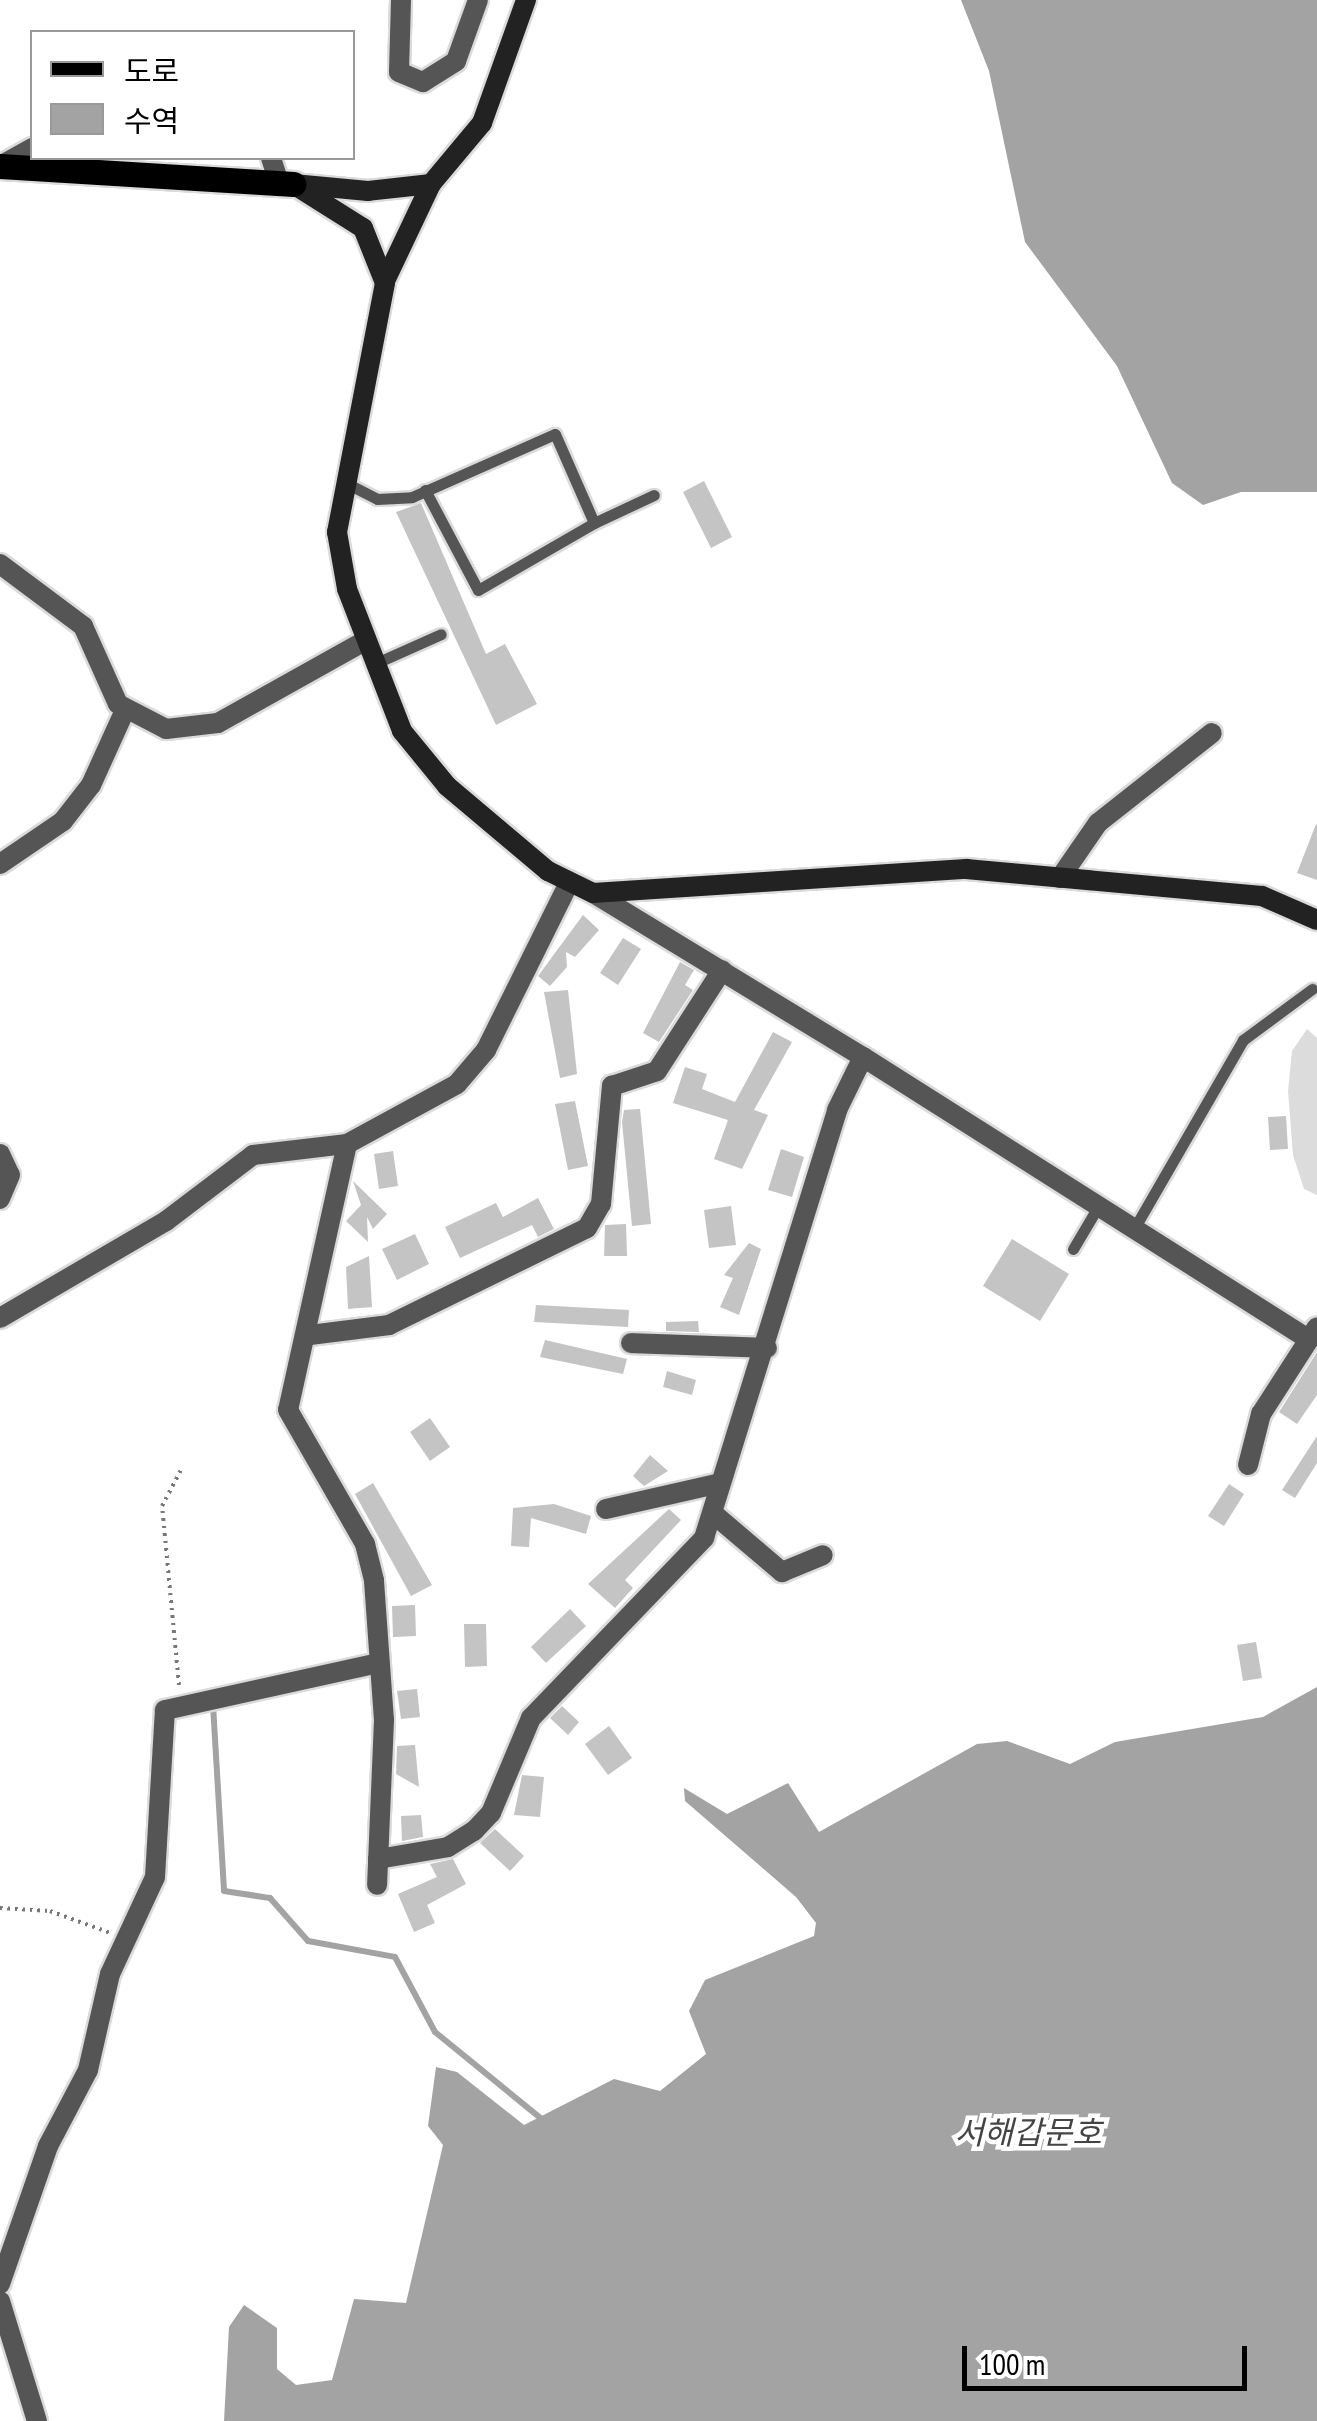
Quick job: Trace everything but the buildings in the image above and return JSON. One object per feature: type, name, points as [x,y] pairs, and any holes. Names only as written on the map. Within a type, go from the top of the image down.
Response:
[{"type":"main road","points":[[0,166],[286,184]]},
{"type":"street","points":[[401,0],[399,72],[423,82],[456,61],[478,0]]},
{"type":"street","points":[[526,0],[482,124],[431,184],[384,283],[337,532],[364,641],[402,730],[448,786],[568,885],[593,894],[722,970],[1313,1333],[1261,1414],[1248,1465]]},
{"type":"street","points":[[0,166],[30,149]]},
{"type":"street","points":[[273,160],[286,184],[363,228],[384,283]]},
{"type":"street","points":[[286,184],[368,192],[431,184]]},
{"type":"street","points":[[0,564],[84,626],[125,710],[188,732],[218,723],[364,641]]},
{"type":"street","points":[[0,864],[63,820],[91,785],[125,710]]},
{"type":"street","points":[[1060,878],[1098,823],[1212,733]]},
{"type":"street","points":[[593,894],[934,870],[1262,896],[1317,920]]},
{"type":"street","points":[[0,1318],[166,1220],[252,1155],[347,1144],[458,1084],[486,1050],[568,885]]},
{"type":"street","points":[[310,1335],[388,1325],[587,1228],[601,1204],[612,1086],[657,1071],[722,970]]},
{"type":"street","points":[[378,1859],[448,1847],[474,1832],[491,1813],[531,1718],[716,1516],[716,1484],[767,1348],[837,1110],[863,1057]]},
{"type":"street","points":[[347,1144],[310,1335],[288,1410],[366,1544],[379,1663],[376,1885]]},
{"type":"street","points":[[0,1154],[10,1175],[0,1199]]},
{"type":"street","points":[[631,1343],[767,1348]]},
{"type":"street","points":[[606,1509],[716,1484]]},
{"type":"street","points":[[716,1516],[782,1572],[823,1555]]},
{"type":"street","points":[[0,2284],[48,2146],[88,2070],[124,1938],[161,1851],[162,1723],[177,1700],[379,1663]]},
{"type":"street","points":[[0,2301],[37,2421]]},
{"type":"lane","points":[[346,484],[378,499],[426,490],[555,434],[594,523]]},
{"type":"lane","points":[[426,490],[478,590],[594,523],[654,494]]},
{"type":"lane","points":[[374,664],[440,634]]},
{"type":"lane","points":[[1135,1227],[1242,1040],[1312,990]]},
{"type":"lane","points":[[1074,1249],[1099,1205]]},
{"type":"path","points":[[177,1700],[181,1657],[162,1506],[182,1468]]},
{"type":"path","points":[[0,1908],[50,1910],[124,1938]]},
{"type":"shaded area","points":[[1307,1029],[1317,1038],[1317,1195],[1304,1189],[1293,1155],[1288,1091],[1292,1051]]},
{"type":"water","points":[[961,0],[1317,0],[1317,492],[1241,492],[1203,505],[1172,483],[1117,366],[1025,242],[989,71]]},
{"type":"water","name":"서해갑문호","points":[[1317,1687],[1317,2421],[224,2421],[229,2327],[244,2305],[277,2328],[277,2369],[296,2385],[332,2380],[354,2299],[406,2303],[443,2145],[428,2126],[436,2067],[457,2072],[524,2125],[614,2079],[660,2091],[706,2054],[689,2011],[705,1980],[814,1936],[816,1923],[796,1897],[685,1801],[684,1788],[727,1814],[788,1783],[819,1832],[977,1744],[1007,1741],[1070,1764],[1115,1742],[1263,1717]]},
{"type":"waterway","points":[[213,1705],[224,1891],[270,1898],[308,1941],[395,1957],[435,2032],[543,2120]]}]
